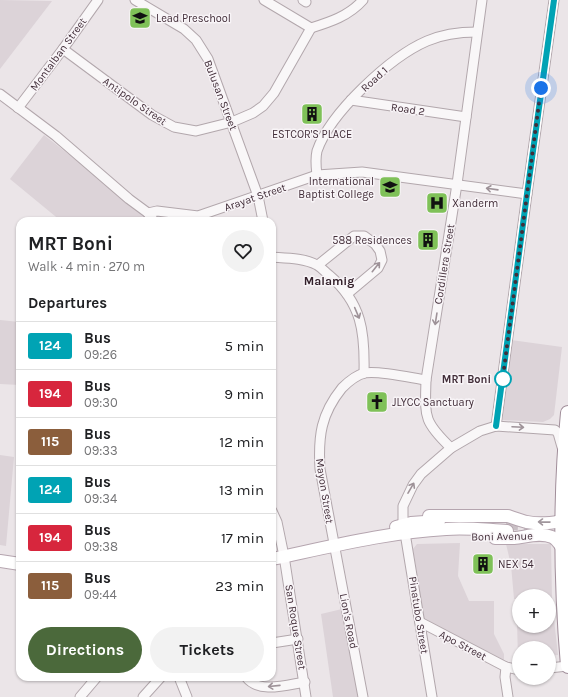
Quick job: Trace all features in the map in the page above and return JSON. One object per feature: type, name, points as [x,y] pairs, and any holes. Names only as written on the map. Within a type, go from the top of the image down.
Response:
[{"type":"highway","points":[[568,413],[564,453],[562,520],[565,629],[568,666]]},
{"type":"main road","name":"Boni Avenue","points":[[408,528],[430,515],[508,516],[525,522],[552,522],[562,520]]},
{"type":"main road","name":"Boni Avenue","points":[[278,554],[444,520],[507,527]]},
{"type":"main road","points":[[524,535],[525,522]]},
{"type":"main road","name":"Boni Avenue","points":[[408,528],[430,536],[513,538],[524,535],[541,535],[552,537],[563,549]]},
{"type":"main road","points":[[0,553],[16,555]]},
{"type":"main road","points":[[0,561],[16,563]]},
{"type":"street","name":"Montalban Street","points":[[18,108],[98,0]]},
{"type":"street","name":"Bulusan Street","points":[[135,0],[184,29],[196,40],[208,59],[258,196],[262,217]]},
{"type":"street","points":[[264,0],[311,28],[330,22],[349,12],[363,0]]},
{"type":"street","name":"Cordillera Street","points":[[451,448],[436,433],[428,419],[425,409],[426,380],[457,184],[482,0]]},
{"type":"street","points":[[496,426],[554,0]]},
{"type":"street","name":"Antipolo Street","points":[[63,49],[152,115],[174,127],[196,131],[232,122],[253,113],[263,106],[274,93],[311,28]]},
{"type":"street","name":"Road 1","points":[[317,176],[315,162],[317,152],[323,139],[351,100],[370,80],[412,48],[447,35],[477,32]]},
{"type":"street","points":[[0,94],[56,136],[151,217]]},
{"type":"street","name":"Road 2","points":[[351,100],[466,117]]},
{"type":"street","name":"Arayat Street","points":[[200,217],[317,176],[362,172],[527,194]]},
{"type":"street","name":"Arayat Street","points":[[148,213],[158,212],[184,217]]},
{"type":"street","points":[[318,265],[354,236],[364,236],[375,244],[380,252],[382,260],[378,268],[347,294]]},
{"type":"street","points":[[276,257],[292,258],[318,265],[347,294],[357,313],[363,331],[365,343],[364,373],[379,373],[426,380]]},
{"type":"street","name":"Mayon Street","points":[[333,542],[320,469],[319,449],[322,430],[325,416],[336,395],[348,381],[364,373]]},
{"type":"street","name":"Pinatubo Street","points":[[432,697],[420,622],[408,528],[403,506],[413,485],[430,464],[451,448],[480,431],[496,426],[555,430],[558,433],[564,453]]},
{"type":"street","name":"San Roque Street","points":[[276,518],[278,522],[278,554],[298,639],[306,697]]},
{"type":"street","name":"Lion's Road","points":[[333,542],[363,697]]},
{"type":"street","name":"Apo Street","points":[[420,622],[506,667],[512,668]]},
{"type":"street","points":[[276,642],[298,639]]},
{"type":"street","points":[[556,667],[568,666]]},
{"type":"street","points":[[506,667],[505,677],[508,697]]},
{"type":"street","points":[[80,697],[94,681]]},
{"type":"street","points":[[143,697],[157,681]]},
{"type":"street","points":[[181,681],[187,697]]},
{"type":"street","points":[[249,681],[261,687],[305,682]]},
{"type":"shaded area","points":[[0,0],[52,1],[0,69]]},
{"type":"shaded area","points":[[44,135],[146,215],[146,217],[56,217],[10,179]]},
{"type":"shaded area","points":[[150,212],[182,217],[152,217]]},
{"type":"shaded area","points":[[0,320],[16,322],[16,385],[0,384]]},
{"type":"shaded area","points":[[511,340],[562,347],[554,415],[550,419],[543,422],[501,420]]},
{"type":"shaded area","points":[[0,455],[14,457],[6,546],[0,545]]},
{"type":"shaded area","points":[[460,543],[458,576],[469,601],[494,601],[494,634],[504,654],[504,660],[424,618],[413,549],[417,544]]},
{"type":"shaded area","points":[[506,544],[551,544],[552,589],[513,589],[511,565]]},
{"type":"shaded area","points":[[342,609],[358,697],[333,697],[321,614]]},
{"type":"shaded area","points":[[517,633],[556,633],[558,655],[556,655],[556,641],[518,641]]},
{"type":"tunnel","points":[[506,524],[529,525]]},
{"type":"bus line","name":"124","points":[[496,426],[554,0]]},
{"type":"place","name":"Lead Preschool","points":[[140,18]]},
{"type":"place","name":"ESTCOR'S PLACE","points":[[312,114]]},
{"type":"place","name":"International Baptist College","points":[[390,187]]},
{"type":"place","name":"Xanderm","points":[[437,203]]},
{"type":"place","name":"588 Residences","points":[[428,240]]},
{"type":"place","name":"MRT Boni","points":[[503,379]]},
{"type":"place","name":"JLYCC Sanctuary","points":[[377,402]]},
{"type":"place","name":"NEX 54","points":[[483,564]]},
{"type":"district","name":"Malamig","points":[[329,281]]},
{"type":"route","points":[[503,379],[502,384],[541,88]]}]
